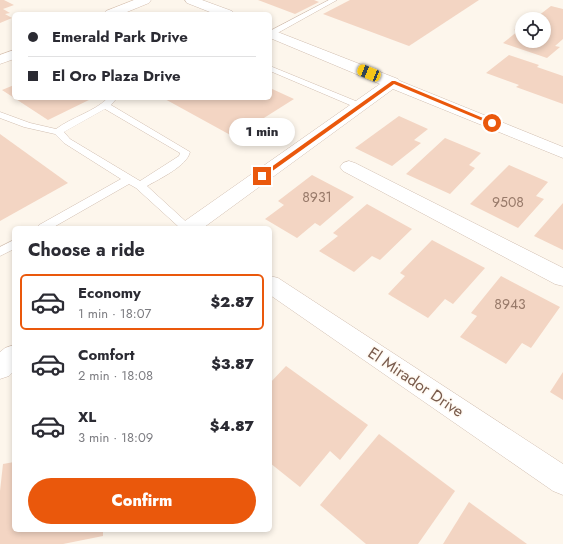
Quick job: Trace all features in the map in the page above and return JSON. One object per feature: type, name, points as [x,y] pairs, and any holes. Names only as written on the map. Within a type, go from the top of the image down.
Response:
[{"type":"street","points":[[116,12],[145,0]]},
{"type":"street","points":[[191,0],[222,12]]},
{"type":"street","points":[[272,34],[393,82],[563,153]]},
{"type":"street","points":[[0,60],[12,55]]},
{"type":"street","points":[[191,226],[393,82]]},
{"type":"street","points":[[349,167],[563,278]]},
{"type":"street","name":"El Mirador Drive","points":[[272,285],[563,481]]},
{"type":"street","points":[[0,368],[12,357]]},
{"type":"lane","points":[[272,32],[334,0]]},
{"type":"lane","points":[[272,69],[360,106]]},
{"type":"lane","points":[[58,132],[66,125],[106,106],[111,100]]},
{"type":"lane","points":[[106,106],[185,152],[184,157],[179,162],[140,186]]},
{"type":"lane","points":[[0,115],[27,125],[58,132],[67,141],[140,186],[186,226]]},
{"type":"lane","points":[[47,226],[129,179]]},
{"type":"lane","points":[[0,252],[12,245]]},
{"type":"building","points":[[0,0],[4,0],[14,5],[3,9],[10,13],[5,14],[12,18],[0,23]]},
{"type":"building","points":[[258,0],[314,0],[319,2],[295,14]]},
{"type":"building","points":[[350,0],[479,0],[409,46],[323,14]]},
{"type":"building","points":[[551,6],[563,9],[563,39],[555,46],[560,47],[547,58],[518,48],[551,48],[551,12],[543,12]]},
{"type":"building","points":[[515,33],[515,47],[503,43]]},
{"type":"building","points":[[509,55],[539,65],[537,67],[563,76],[563,104],[516,87],[519,85],[486,73]]},
{"type":"building","points":[[12,86],[12,97],[2,90]]},
{"type":"building","points":[[272,89],[294,99],[234,137],[167,100],[272,100]]},
{"type":"building","points":[[17,100],[89,100],[48,120]]},
{"type":"building","points":[[399,116],[428,129],[414,140],[421,143],[392,166],[355,148]]},
{"type":"building","points":[[0,134],[68,183],[0,221]]},
{"type":"building","points":[[445,138],[481,153],[469,165],[475,168],[450,194],[406,174]]},
{"type":"building","points":[[509,165],[548,182],[536,196],[544,199],[518,228],[470,204]]},
{"type":"building","points":[[312,175],[354,197],[320,226],[315,223],[297,238],[265,219],[284,205],[278,201]]},
{"type":"building","points":[[563,203],[563,250],[534,236]]},
{"type":"building","points":[[367,204],[412,229],[380,260],[372,256],[354,272],[319,251],[338,236],[333,233]]},
{"type":"building","points":[[432,240],[485,268],[453,304],[445,299],[428,318],[388,294],[405,276],[400,273]]},
{"type":"building","points":[[501,276],[560,307],[531,348],[522,343],[506,364],[460,337],[477,316],[471,313]]},
{"type":"building","points":[[286,366],[368,425],[340,460],[330,451],[300,487],[272,465],[272,381]]},
{"type":"building","points":[[563,372],[563,400],[550,392]]},
{"type":"building","points":[[379,434],[455,491],[418,544],[366,544],[320,505]]},
{"type":"building","points":[[12,462],[12,532],[103,532],[103,536],[63,544],[0,544],[0,491],[3,464]]},
{"type":"building","points":[[469,502],[527,544],[443,544]]},
{"type":"route","points":[[262,176],[393,82],[492,123]]}]
